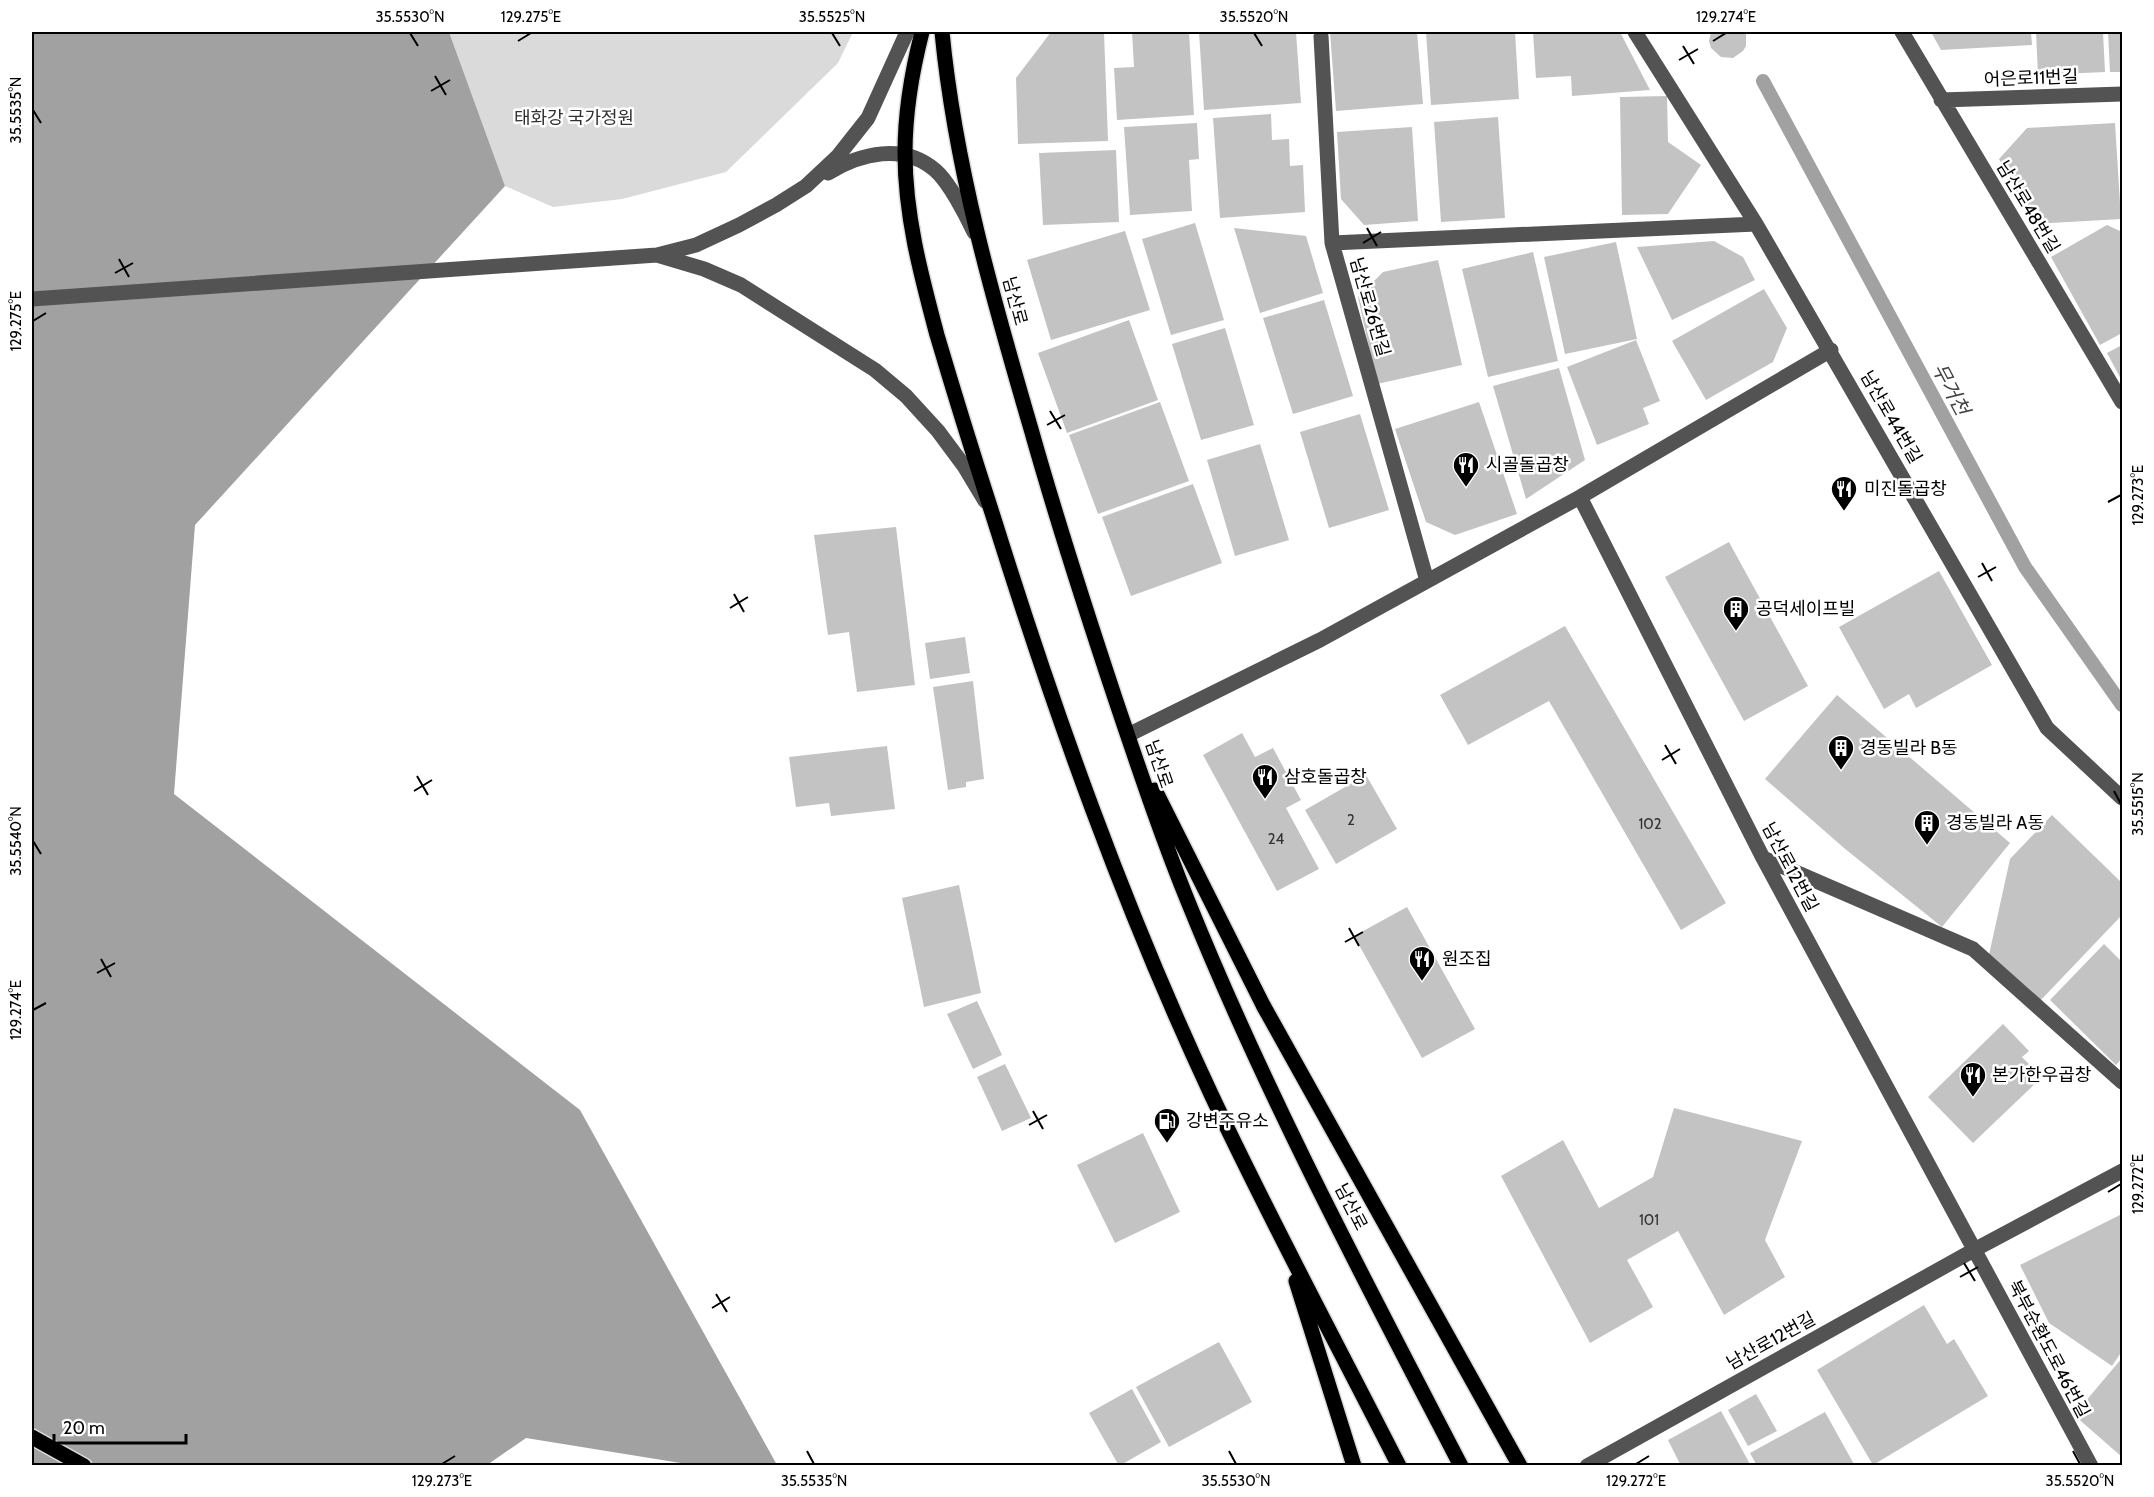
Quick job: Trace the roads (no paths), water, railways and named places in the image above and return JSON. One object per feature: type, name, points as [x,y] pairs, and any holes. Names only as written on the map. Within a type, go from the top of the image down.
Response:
[{"type":"main road","points":[[922,32],[908,102],[905,153],[908,206],[917,261],[955,396],[1053,702],[1102,835],[1149,952],[1210,1093],[1399,1466]]},
{"type":"main road","name":"남산로","points":[[942,32],[961,158],[980,246],[1046,481],[1076,581],[1188,903],[1236,1014],[1295,1140],[1461,1466]]},
{"type":"main road","points":[[1128,735],[1263,1005],[1520,1466]]},
{"type":"main road","points":[[1284,1241],[1354,1466]]},
{"type":"main road","points":[[32,1437],[84,1466]]},
{"type":"street","points":[[806,186],[838,156],[868,118],[907,32]]},
{"type":"street","name":"남산로44번길","points":[[1635,32],[1756,224],[1831,350],[2047,728],[2122,798]]},
{"type":"street","name":"남산로48번길","points":[[1902,32],[2122,402]]},
{"type":"street","name":"남산로26번길","points":[[1321,36],[1332,243],[1427,581]]},
{"type":"street","name":"어은로11번길","points":[[1941,100],[2122,94]]},
{"type":"street","points":[[32,299],[657,255],[696,245],[776,205],[842,164],[875,154],[905,153],[935,170],[962,207],[980,246]]},
{"type":"street","points":[[1332,243],[1756,224]]},
{"type":"street","points":[[657,255],[704,268],[741,285],[875,370],[906,396],[938,431],[964,466],[992,512]]},
{"type":"street","points":[[1128,735],[1320,640],[1580,497],[1831,350]]},
{"type":"street","name":"남산로12번길","points":[[1580,497],[1762,858],[1974,1250]]},
{"type":"street","points":[[1762,858],[1972,948],[2122,1082]]},
{"type":"street","name":"남산로12번길","points":[[1587,1466],[1974,1250],[2122,1171]]},
{"type":"street","name":"북부순환도로46번길","points":[[1974,1250],[2091,1466]]},
{"type":"waterway","name":"무거천","points":[[1763,81],[2025,567],[2122,705]]},
{"type":"place","name":"시골돌곱창","points":[[1466,488]]},
{"type":"place","name":"미진돌곱창","points":[[1844,512]]},
{"type":"place","name":"공덕세이프빌","points":[[1736,632]]},
{"type":"place","name":"경동빌라 B동","points":[[1841,771]]},
{"type":"place","name":"삼호돌곱창","points":[[1265,800]]},
{"type":"place","name":"경동빌라 A동","points":[[1927,846]]},
{"type":"place","name":"원조집","points":[[1422,982]]},
{"type":"place","name":"본가한우곱창","points":[[1973,1098]]},
{"type":"place","name":"강변주유소","points":[[1167,1144]]},
{"type":"park label","name":"태화강 국가정원","points":[[574,118]]}]
